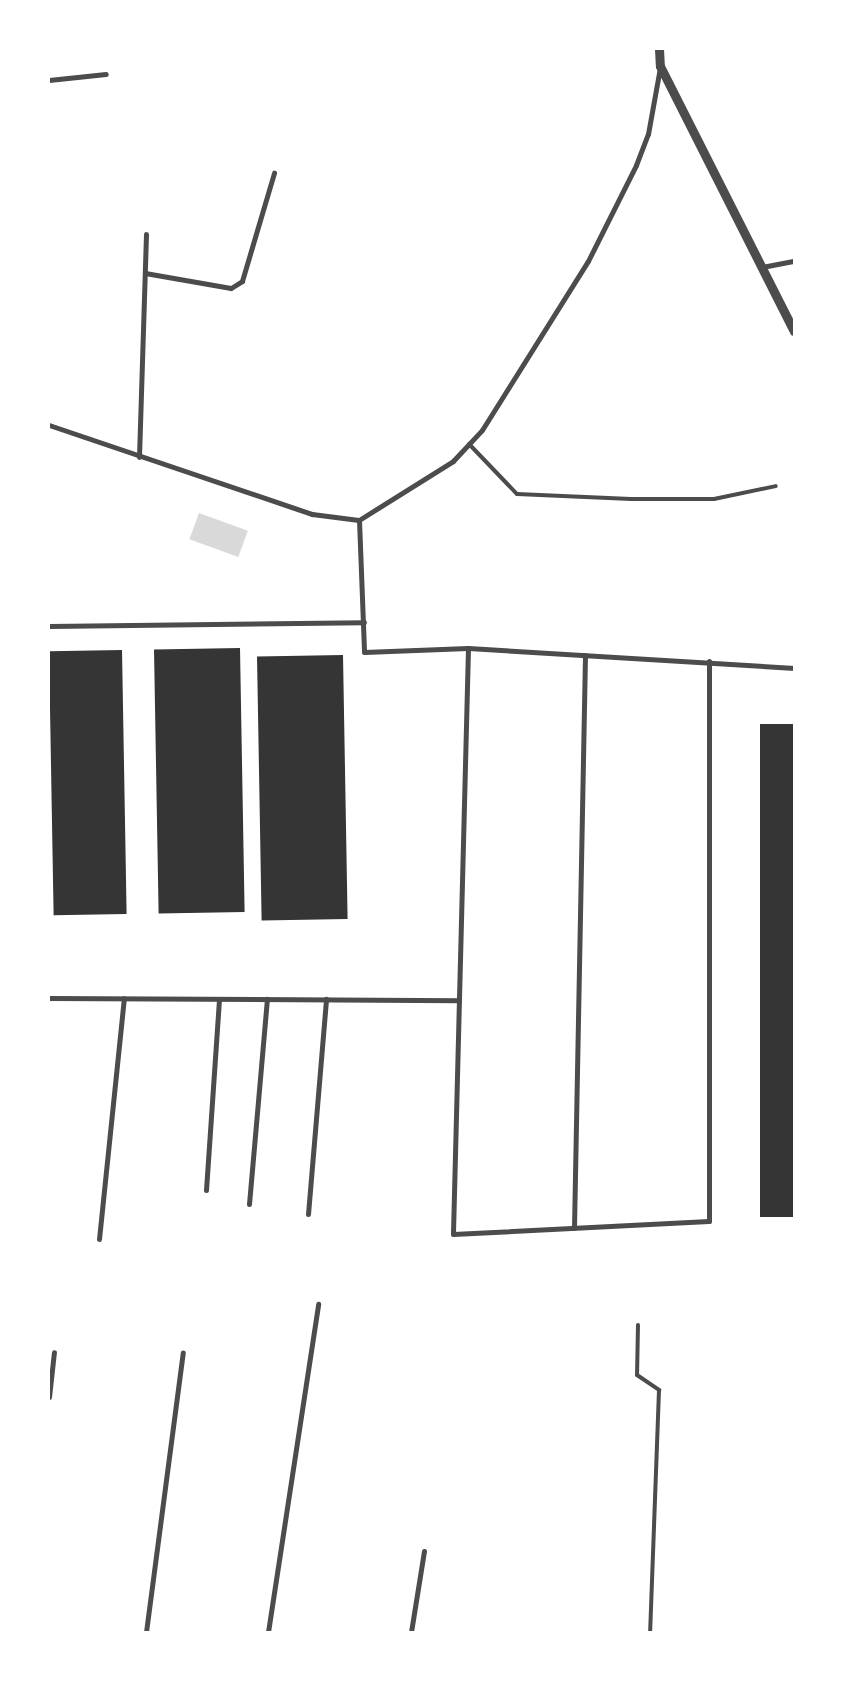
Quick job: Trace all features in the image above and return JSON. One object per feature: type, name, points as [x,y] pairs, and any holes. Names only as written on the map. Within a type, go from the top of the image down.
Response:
[{"type":"street","points":[[49,425],[138,457],[312,514],[360,520],[453,461],[482,430],[588,262],[642,150],[660,66],[658,49]]},
{"type":"street","points":[[660,66],[794,331]]},
{"type":"street","points":[[49,80],[106,74]]},
{"type":"street","points":[[145,273],[231,288],[242,281],[274,173]]},
{"type":"street","points":[[138,457],[146,234]]},
{"type":"street","points":[[762,267],[794,261]]},
{"type":"street","points":[[360,520],[364,652],[468,648],[709,661],[794,668]]},
{"type":"street","points":[[49,626],[364,622]]},
{"type":"street","points":[[468,648],[453,1234],[709,1221],[709,661]]},
{"type":"street","points":[[574,1228],[585,654]]},
{"type":"street","points":[[49,998],[459,1000]]},
{"type":"street","points":[[99,1239],[124,998]]},
{"type":"street","points":[[206,1190],[219,998]]},
{"type":"street","points":[[249,1204],[267,999]]},
{"type":"street","points":[[308,1214],[326,999]]},
{"type":"street","points":[[268,1632],[318,1304]]},
{"type":"street","points":[[49,1397],[54,1352]]},
{"type":"street","points":[[146,1632],[183,1352]]},
{"type":"street","points":[[411,1632],[424,1551]]},
{"type":"lane","points":[[468,444],[517,494],[631,500],[714,499],[776,486]]},
{"type":"lane","points":[[638,1325],[636,1375],[659,1390],[650,1632]]},
{"type":"shaded area","points":[[199,513],[248,531],[238,557],[189,539]]},
{"type":"building","points":[[240,648],[245,912],[159,913],[154,650]]},
{"type":"building","points":[[122,650],[127,914],[54,915],[49,651]]},
{"type":"building","points":[[343,655],[348,919],[262,920],[257,657]]},
{"type":"building","points":[[760,724],[794,724],[794,1217],[760,1217]]}]
